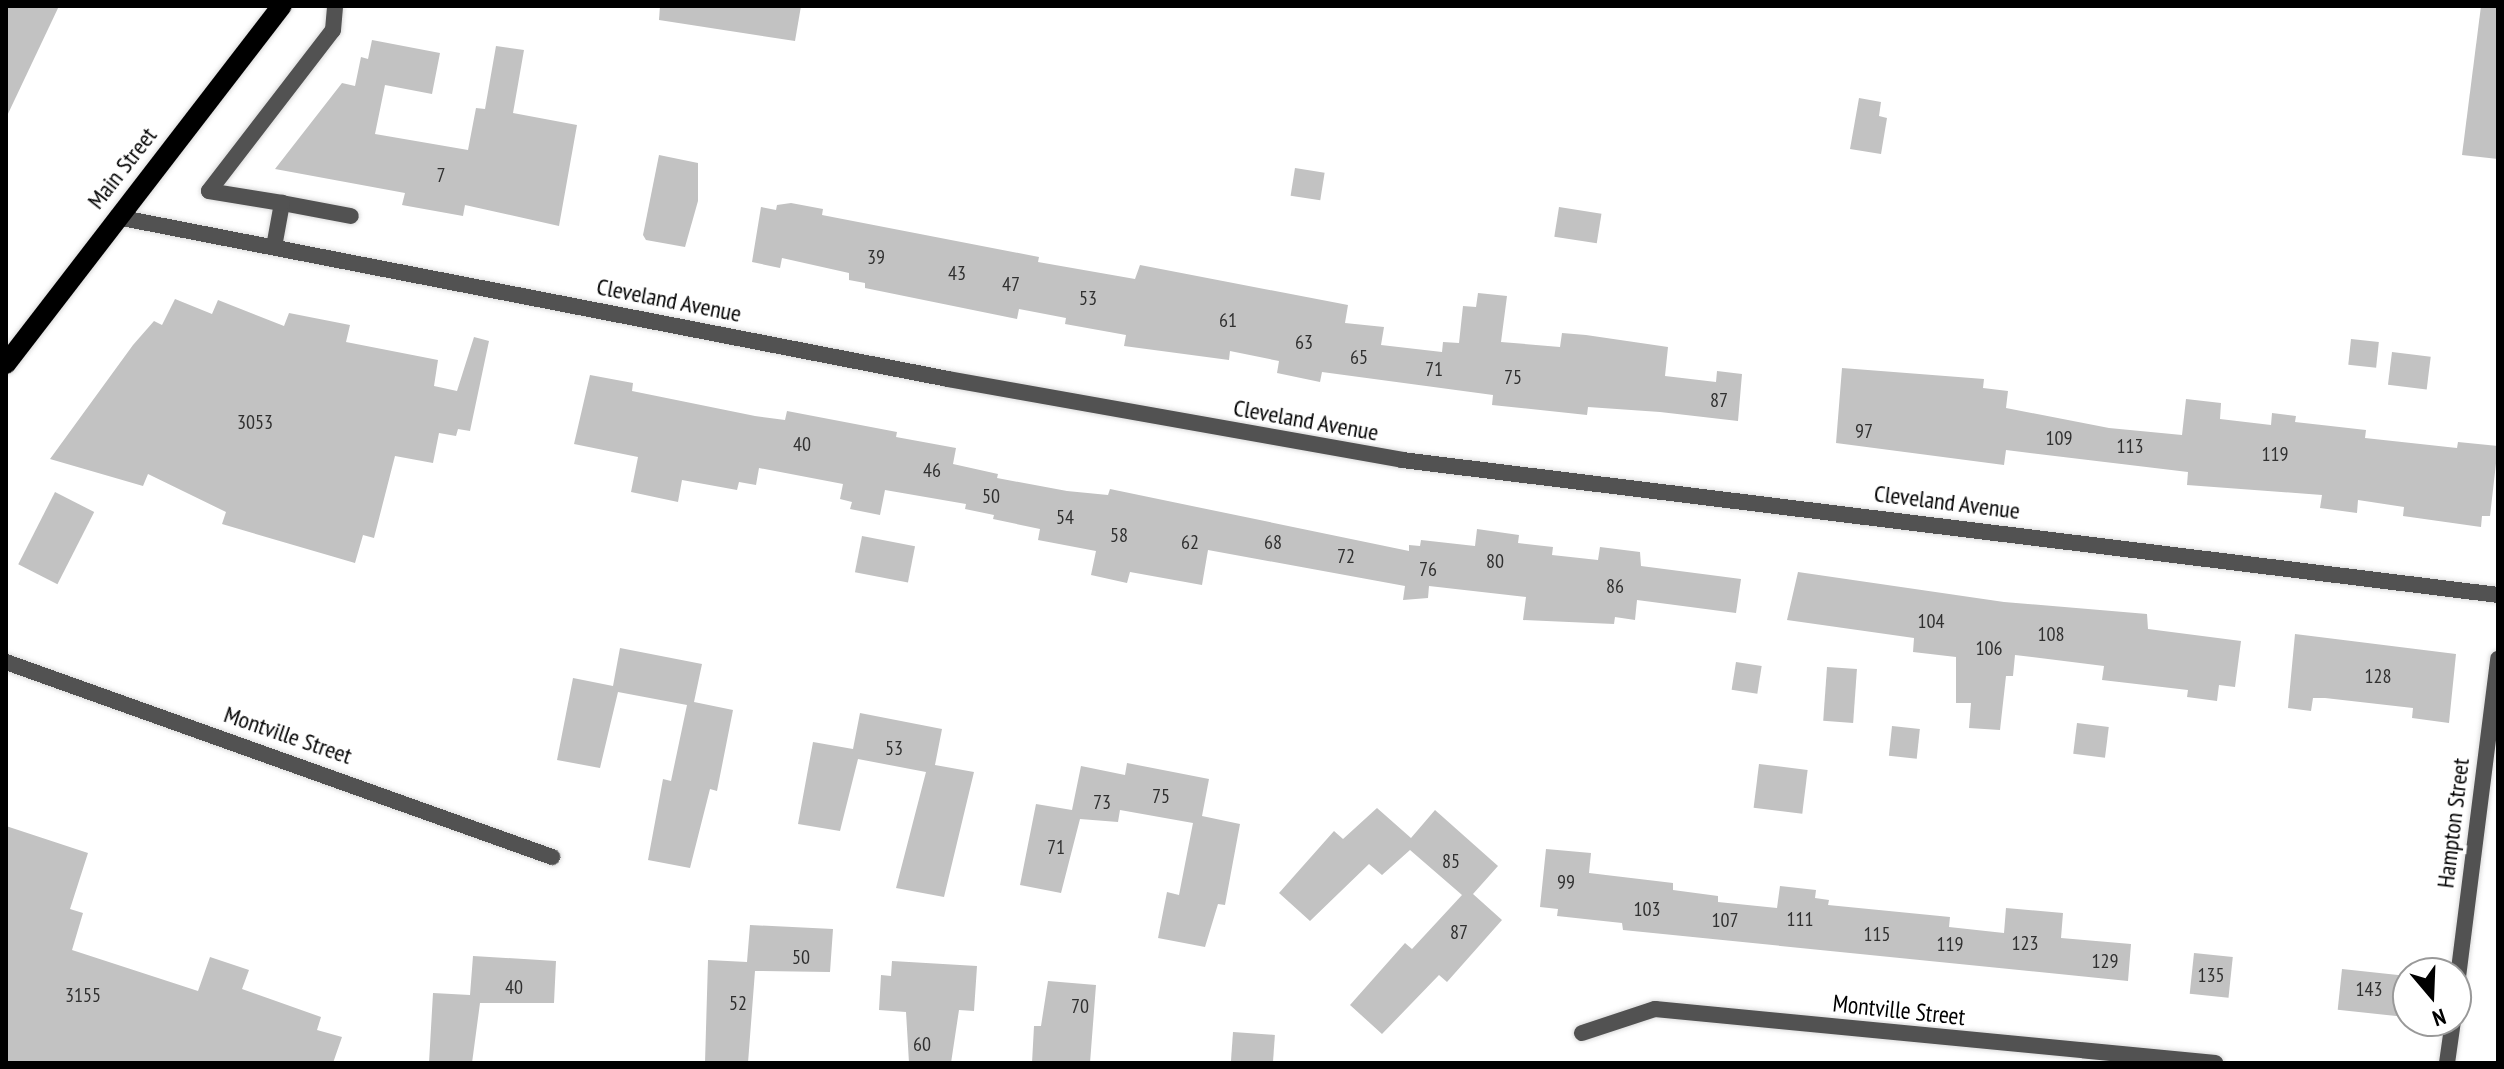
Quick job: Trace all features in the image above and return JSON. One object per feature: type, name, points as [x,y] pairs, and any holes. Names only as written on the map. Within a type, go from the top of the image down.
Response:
[{"type":"main road","name":"Main Street","points":[[6,364],[282,6]]},
{"type":"street","points":[[335,6],[333,30],[209,191],[351,216]]},
{"type":"street","points":[[274,247],[282,203]]},
{"type":"street","name":"Cleveland Avenue","points":[[117,217],[964,382],[1402,460],[2498,595]]},
{"type":"street","name":"Hampton Street","points":[[2461,957],[2498,659]]},
{"type":"street","name":"Montville Street","points":[[6,662],[552,857]]},
{"type":"street","name":"Montville Street","points":[[1582,1033],[1655,1009],[2215,1063]]},
{"type":"street","points":[[2447,1063],[2451,1037]]},
{"type":"building","points":[[6,6],[59,6],[6,118]]},
{"type":"building","points":[[660,6],[801,6],[795,41],[659,20]]},
{"type":"building","points":[[2481,6],[2498,6],[2498,159],[2462,155]]},
{"type":"building","points":[[372,40],[440,53],[432,94],[385,85],[375,134],[468,150],[476,108],[485,109],[496,46],[524,50],[513,113],[577,125],[559,226],[465,205],[463,216],[402,205],[405,193],[275,169],[342,83],[355,86],[361,57],[368,59]]},
{"type":"building","points":[[1859,98],[1881,102],[1879,116],[1887,118],[1881,154],[1850,149]]},
{"type":"building","points":[[659,155],[698,163],[698,201],[685,247],[646,240],[643,235]]},
{"type":"building","points":[[1295,168],[1325,173],[1320,200],[1291,196]]},
{"type":"building","points":[[791,203],[823,209],[822,215],[1039,257],[1038,262],[1135,279],[1140,265],[1348,305],[1345,323],[1384,327],[1381,345],[1442,352],[1443,342],[1459,343],[1463,306],[1476,307],[1478,293],[1507,296],[1501,342],[1560,347],[1562,333],[1668,347],[1665,376],[1716,382],[1717,371],[1742,374],[1738,421],[1588,407],[1587,415],[1492,405],[1493,395],[1322,372],[1320,382],[1277,373],[1279,361],[1230,351],[1229,360],[1124,346],[1126,335],[1065,324],[1066,318],[1019,309],[1017,319],[865,288],[865,283],[849,280],[849,273],[782,258],[780,268],[752,262],[761,207],[776,210],[777,205]]},
{"type":"building","points":[[1559,207],[1601,214],[1597,243],[1554,237]]},
{"type":"building","points":[[175,299],[212,314],[218,300],[284,326],[289,313],[350,325],[346,342],[438,360],[434,386],[457,391],[474,337],[489,341],[470,431],[458,429],[456,436],[439,433],[433,463],[395,456],[374,538],[363,535],[355,563],[222,524],[226,512],[148,474],[143,486],[50,459],[133,345],[154,321],[162,325]]},
{"type":"building","points":[[2351,339],[2379,342],[2376,368],[2348,365]]},
{"type":"building","points":[[2392,352],[2431,357],[2427,390],[2388,385]]},
{"type":"building","points":[[1842,368],[1984,379],[1983,388],[2008,391],[2006,408],[2109,428],[2182,435],[2186,399],[2221,403],[2220,419],[2271,425],[2272,413],[2296,416],[2295,422],[2366,430],[2365,438],[2457,448],[2458,442],[2498,446],[2490,516],[2482,516],[2481,527],[2403,516],[2404,507],[2358,500],[2357,513],[2320,508],[2322,495],[2187,485],[2188,472],[2006,450],[2004,465],[1836,443]]},
{"type":"building","points":[[590,375],[633,383],[632,391],[755,416],[785,420],[787,411],[897,432],[896,437],[956,448],[953,464],[998,474],[997,478],[1108,495],[1110,489],[1409,551],[1409,545],[1420,546],[1421,540],[1475,546],[1477,529],[1519,535],[1518,543],[1553,547],[1552,555],[1598,560],[1600,547],[1640,552],[1641,566],[1741,579],[1736,613],[1637,600],[1635,620],[1615,617],[1614,624],[1523,620],[1526,597],[1429,586],[1428,598],[1403,600],[1405,586],[1208,550],[1202,585],[1130,572],[1127,583],[1091,575],[1096,551],[1038,540],[1040,529],[993,519],[994,515],[965,509],[966,504],[885,490],[880,515],[850,509],[852,502],[840,499],[843,484],[759,468],[756,485],[739,482],[737,490],[682,480],[678,502],[631,492],[638,457],[574,444]]},
{"type":"building","points":[[55,492],[94,512],[57,584],[18,564]]},
{"type":"building","points":[[862,536],[915,546],[908,583],[855,572]]},
{"type":"building","points":[[1798,572],[2004,602],[2147,614],[2148,629],[2241,641],[2235,687],[2219,685],[2217,701],[2187,697],[2188,690],[2102,680],[2104,666],[2015,655],[2013,676],[2006,676],[2000,730],[1969,728],[1971,703],[1956,703],[1956,657],[1913,652],[1914,638],[1787,620]]},
{"type":"building","points":[[2295,634],[2456,654],[2449,723],[2412,718],[2413,708],[2325,698],[2313,698],[2311,711],[2288,708]]},
{"type":"building","points":[[620,648],[702,664],[694,702],[733,710],[717,791],[710,789],[690,868],[648,860],[663,779],[671,781],[687,705],[618,692],[600,768],[557,760],[573,678],[613,686]]},
{"type":"building","points":[[1736,662],[1762,666],[1757,694],[1732,690]]},
{"type":"building","points":[[1827,667],[1857,669],[1853,723],[1823,721]]},
{"type":"building","points":[[860,713],[942,729],[935,765],[974,772],[944,897],[896,888],[926,772],[858,759],[840,831],[798,824],[813,742],[853,749]]},
{"type":"building","points":[[2077,723],[2109,727],[2105,758],[2073,754]]},
{"type":"building","points":[[1892,726],[1920,729],[1917,759],[1889,756]]},
{"type":"building","points":[[1127,763],[1209,779],[1202,816],[1240,824],[1225,905],[1218,904],[1205,947],[1158,938],[1167,892],[1179,895],[1193,823],[1120,810],[1118,822],[1080,819],[1061,893],[1020,885],[1036,804],[1072,810],[1081,766],[1125,775]]},
{"type":"building","points":[[1759,764],[1808,770],[1802,814],[1754,808]]},
{"type":"building","points":[[1377,808],[1411,838],[1435,810],[1498,866],[1473,894],[1502,920],[1447,982],[1439,975],[1382,1034],[1350,1005],[1405,943],[1412,949],[1462,895],[1410,850],[1382,875],[1369,864],[1310,921],[1279,893],[1334,831],[1343,839]]},
{"type":"building","points":[[6,826],[88,853],[70,909],[83,913],[72,950],[198,991],[210,957],[249,970],[242,989],[321,1017],[317,1030],[342,1037],[333,1063],[6,1063]]},
{"type":"building","points":[[1546,849],[1591,853],[1589,873],[1673,883],[1673,890],[1718,896],[1718,902],[1777,908],[1780,886],[1816,890],[1815,898],[1829,900],[1828,905],[1950,917],[1949,927],[2004,933],[2006,908],[2063,913],[2061,938],[2131,944],[2128,981],[1623,930],[1622,923],[1557,916],[1558,909],[1540,907]]},
{"type":"building","points":[[750,925],[833,929],[830,972],[755,971],[748,1063],[705,1063],[708,960],[747,962]]},
{"type":"building","points":[[2194,953],[2233,957],[2229,998],[2190,994]]},
{"type":"building","points":[[473,956],[556,961],[554,1003],[480,1003],[472,1063],[429,1063],[433,993],[470,995]]},
{"type":"building","points":[[892,961],[977,966],[974,1011],[959,1010],[951,1063],[909,1063],[906,1012],[879,1010],[881,975],[891,976]]},
{"type":"building","points":[[2342,969],[2392,974],[2392,1015],[2338,1010]]},
{"type":"building","points":[[1048,981],[1096,985],[1090,1063],[1032,1063],[1034,1026],[1041,1026]]},
{"type":"building","points":[[1233,1032],[1275,1035],[1273,1063],[1231,1063]]}]
